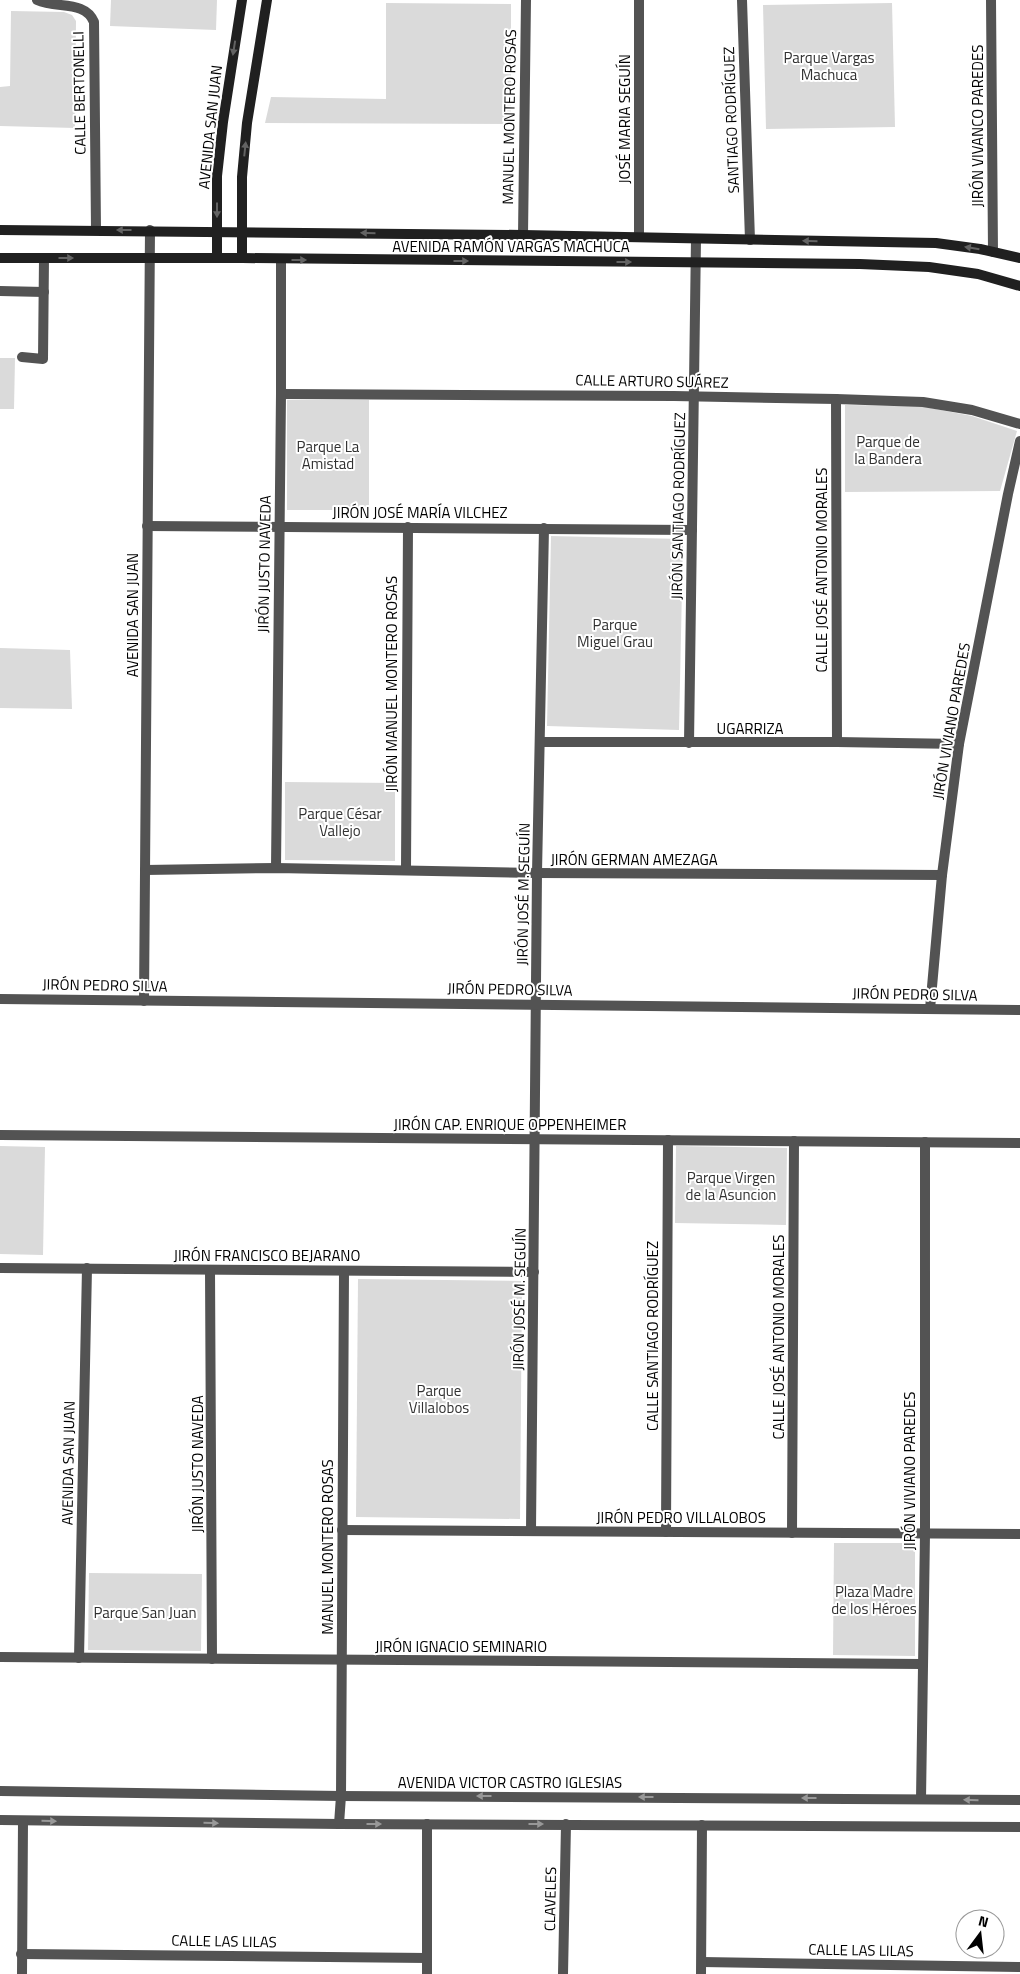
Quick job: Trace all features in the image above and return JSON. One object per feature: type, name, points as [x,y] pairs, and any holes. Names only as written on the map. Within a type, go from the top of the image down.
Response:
[{"type":"main road","name":"AVENIDA SAN JUAN","points":[[217,258],[219,158],[242,0]]},
{"type":"main road","points":[[242,258],[242,177],[247,123],[267,0]]},
{"type":"main road","name":"AVENIDA RAMÓN VARGAS MACHUCA","points":[[0,230],[523,235],[936,243],[1020,258]]},
{"type":"main road","name":"AVENIDA RAMÓN VARGAS MACHUCA","points":[[0,258],[242,258],[281,260],[860,264],[929,267],[978,274],[1020,286]]},
{"type":"street","name":"CALLE BERTONELLI","points":[[37,0],[84,7],[91,13],[94,22],[96,230]]},
{"type":"street","name":"MANUEL MONTERO ROSAS","points":[[523,235],[526,0]]},
{"type":"street","name":"JOSÉ MARIA SEGUÍN","points":[[639,0],[639,237]]},
{"type":"street","name":"SANTIAGO RODRÍGUEZ","points":[[742,0],[750,240]]},
{"type":"street","name":"JIRÓN VIVANCO PAREDES","points":[[991,0],[993,252]]},
{"type":"street","name":"AVENIDA SAN JUAN","points":[[144,1001],[150,230]]},
{"type":"street","name":"JIRÓN SANTIAGO RODRÍGUEZ","points":[[689,743],[696,239]]},
{"type":"street","points":[[22,357],[43,359],[44,258]]},
{"type":"street","name":"JIRÓN JUSTO NAVEDA","points":[[276,868],[282,394],[281,260]]},
{"type":"street","points":[[0,291],[44,292]]},
{"type":"street","name":"CALLE ARTURO SUÁREZ","points":[[282,394],[836,398],[946,405],[972,410],[1020,424]]},
{"type":"street","name":"CALLE JOSÉ ANTONIO MORALES","points":[[836,398],[836,742]]},
{"type":"street","name":"JIRÓN VIVIANO PAREDES","points":[[930,1009],[942,875],[960,744],[1020,441]]},
{"type":"street","name":"JIRÓN JOSÉ MARÍA VILCHEZ","points":[[147,526],[692,530]]},
{"type":"street","name":"JIRÓN MANUEL MONTERO ROSAS","points":[[406,870],[408,527]]},
{"type":"street","name":"JIRÓN JOSÉ M. SEGUÍN","points":[[531,1531],[537,873],[544,528]]},
{"type":"street","name":"UGARRIZA","points":[[541,742],[960,744]]},
{"type":"street","name":"JIRÓN GERMAN AMEZAGA","points":[[145,870],[276,868],[537,873],[942,875]]},
{"type":"street","name":"JIRÓN PEDRO SILVA","points":[[0,999],[1020,1010]]},
{"type":"street","name":"JIRÓN CAP. ENRIQUE OPPENHEIMER","points":[[0,1135],[1020,1143]]},
{"type":"street","name":"CALLE SANTIAGO RODRÍGUEZ","points":[[666,1532],[668,1140]]},
{"type":"street","name":"CALLE JOSÉ ANTONIO MORALES","points":[[792,1533],[794,1141]]},
{"type":"street","name":"JIRÓN VIVIANO PAREDES","points":[[921,1799],[924,1534],[924,1142]]},
{"type":"street","name":"JIRÓN FRANCISCO BEJARANO","points":[[0,1268],[534,1272]]},
{"type":"street","name":"AVENIDA SAN JUAN","points":[[79,1658],[87,1268]]},
{"type":"street","name":"JIRÓN JUSTO NAVEDA","points":[[210,1270],[212,1659]]},
{"type":"street","name":"MANUEL MONTERO ROSAS","points":[[339,1824],[341,1796],[344,1271]]},
{"type":"street","name":"JIRÓN PEDRO VILLALOBOS","points":[[342,1530],[1020,1534]]},
{"type":"street","name":"JIRÓN IGNACIO SEMINARIO","points":[[0,1657],[922,1664]]},
{"type":"street","name":"AVENIDA VICTOR CASTRO IGLESIAS","points":[[0,1791],[341,1796],[1020,1800]]},
{"type":"street","points":[[0,1820],[339,1824],[1020,1827]]},
{"type":"street","points":[[22,1974],[23,1821]]},
{"type":"street","points":[[427,1974],[428,1824]]},
{"type":"street","name":"CLAVELES","points":[[563,1974],[566,1824]]},
{"type":"street","points":[[702,1825],[702,1974]]},
{"type":"street","name":"CALLE LAS LILAS","points":[[22,1954],[427,1958]]},
{"type":"street","name":"CALLE LAS LILAS","points":[[702,1962],[1020,1967]]},
{"type":"green space","points":[[111,0],[217,0],[216,30],[110,26]]},
{"type":"green space","points":[[386,3],[511,4],[511,124],[265,123],[271,97],[386,99]]},
{"type":"green space","name":"Parque Vargas Machuca","points":[[892,3],[895,127],[766,129],[763,5]]},
{"type":"green space","points":[[11,11],[64,12],[72,15],[76,21],[75,128],[0,126],[0,87],[10,86]]},
{"type":"green space","points":[[0,358],[15,358],[14,409],[0,409]]},
{"type":"green space","name":"Parque La Amistad","points":[[287,400],[369,400],[369,510],[287,510]]},
{"type":"green space","name":"Parque de la Bandera","points":[[845,405],[920,406],[972,416],[1017,431],[1000,491],[845,492]]},
{"type":"green space","name":"Parque Miguel Grau","points":[[551,536],[683,539],[679,730],[547,726]]},
{"type":"green space","points":[[0,648],[70,650],[72,709],[0,708]]},
{"type":"green space","name":"Parque César Vallejo","points":[[285,782],[395,783],[395,861],[285,860]]},
{"type":"green space","points":[[0,1146],[45,1147],[43,1255],[0,1254]]},
{"type":"green space","name":"Parque Virgen de la Asuncion","points":[[676,1146],[787,1148],[786,1225],[675,1223]]},
{"type":"green space","name":"Parque Villalobos","points":[[358,1279],[522,1281],[520,1519],[356,1517]]},
{"type":"green space","name":"Plaza Madre de los Héroes","points":[[834,1543],[915,1543],[915,1656],[833,1655]]},
{"type":"green space","name":"Parque San Juan","points":[[89,1573],[202,1574],[201,1651],[88,1650]]}]
